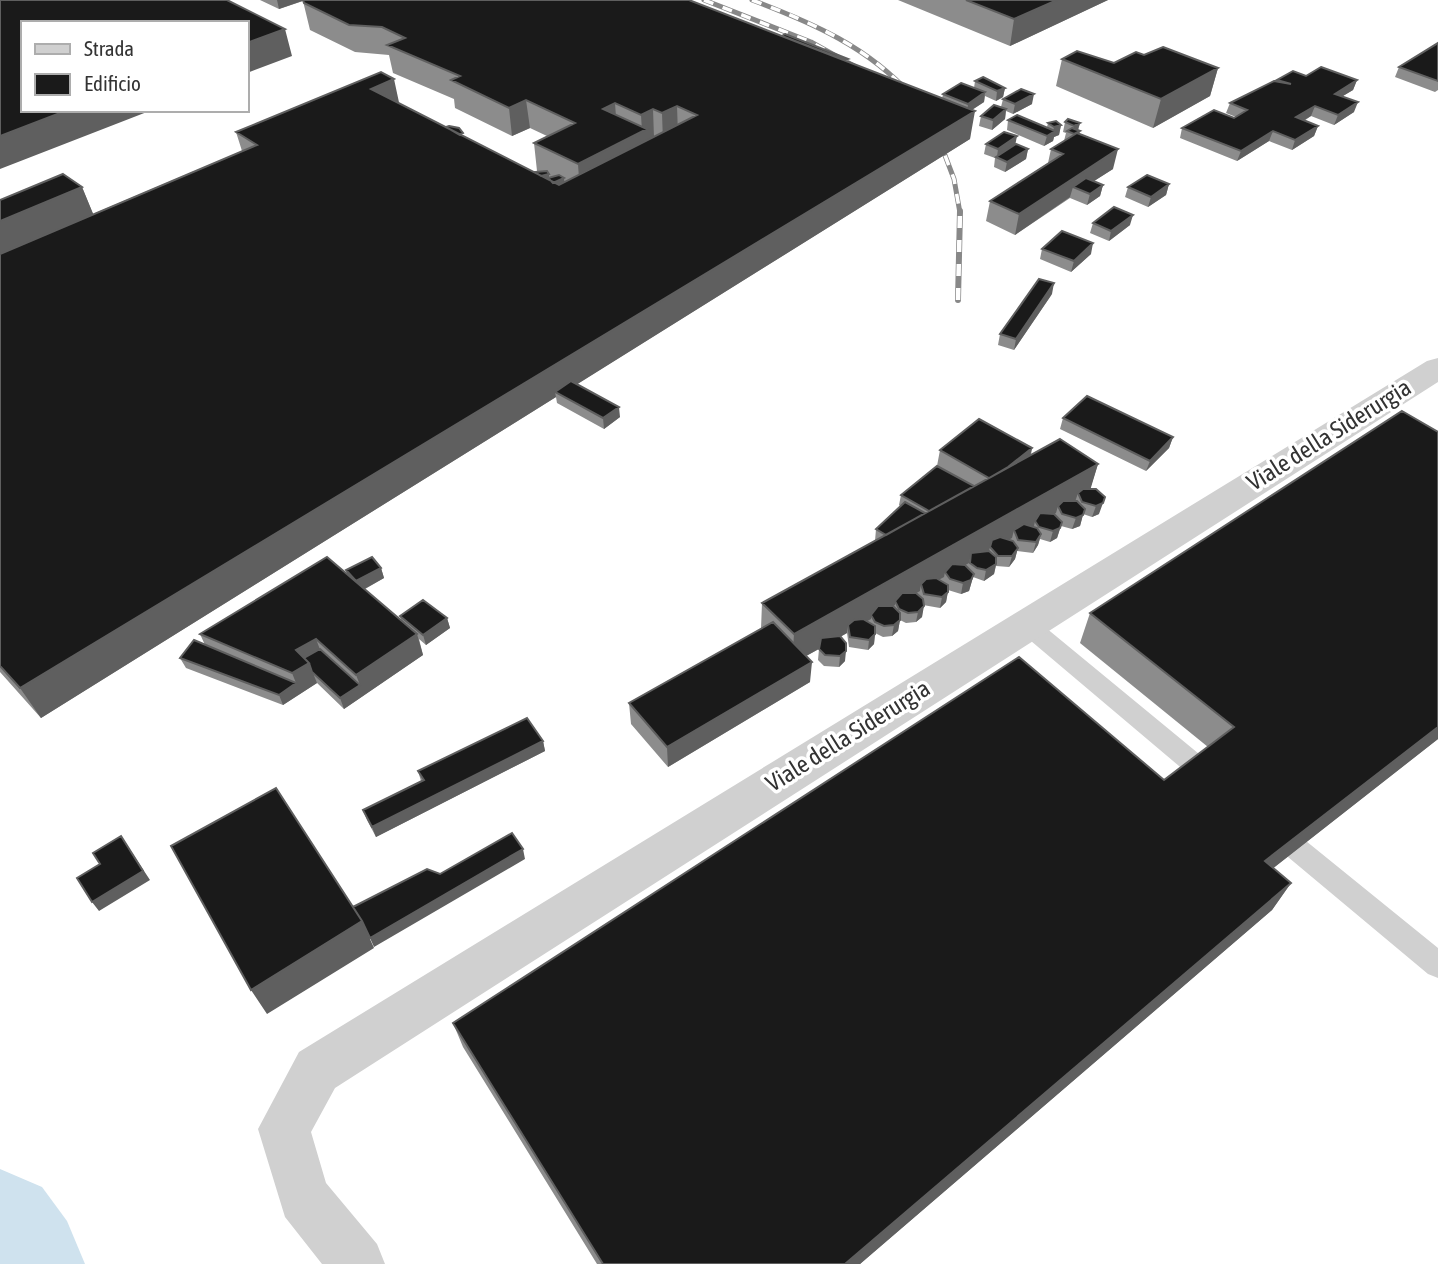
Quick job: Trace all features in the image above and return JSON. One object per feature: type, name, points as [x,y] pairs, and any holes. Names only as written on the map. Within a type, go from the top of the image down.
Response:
[{"type":"street","name":"Viale della Siderurgia","points":[[357,1264],[304,1198],[284,1129],[317,1070],[1438,368]]},
{"type":"lane","points":[[1026,624],[1201,770]]},
{"type":"lane","points":[[1297,849],[1438,965]]},
{"type":"building","points":[[0,0],[227,0],[285,29],[248,43],[248,21],[21,21],[21,112],[63,112],[0,136]]},
{"type":"building","points":[[303,0],[689,0],[975,111],[20,688],[0,666],[0,254],[257,145],[236,132],[381,72],[394,79],[371,89],[559,185],[697,115],[677,106],[662,113],[653,109],[641,115],[615,103],[603,109],[647,129],[578,164],[534,143],[575,123],[526,100],[509,108],[451,80],[460,76],[387,45],[405,38],[382,27],[349,25],[304,3]]},
{"type":"building","points":[[966,0],[1057,0],[1014,19]]},
{"type":"building","points":[[785,34],[848,59],[782,36]]},
{"type":"building","points":[[1438,43],[1438,81],[1399,67]]},
{"type":"building","points":[[1163,47],[1218,68],[1161,99],[1062,59],[1077,51],[1114,63],[1136,52],[1144,55]]},
{"type":"building","points":[[1321,67],[1357,80],[1335,94],[1358,102],[1338,115],[1315,106],[1296,117],[1318,126],[1295,140],[1273,131],[1241,151],[1182,128],[1214,110],[1234,118],[1247,110],[1230,103],[1274,81],[1291,84],[1277,80],[1293,71],[1306,76]]},
{"type":"building","points":[[983,77],[1005,88],[997,91],[975,81]]},
{"type":"building","points":[[961,83],[985,92],[968,104],[943,94]]},
{"type":"building","points":[[1021,89],[1034,94],[1015,104],[1003,99]]},
{"type":"building","points":[[994,105],[1006,109],[993,120],[981,116]]},
{"type":"building","points":[[1017,115],[1055,131],[1047,136],[1008,120]]},
{"type":"building","points":[[1068,119],[1080,123],[1074,126],[1065,122]]},
{"type":"building","points":[[1056,121],[1061,125],[1054,127],[1048,123]]},
{"type":"building","points":[[446,127],[459,128],[463,133],[460,135]]},
{"type":"building","points":[[1072,128],[1080,131],[1074,134],[1067,131]]},
{"type":"building","points":[[1004,132],[1017,136],[998,149],[986,144]]},
{"type":"building","points":[[1077,133],[1118,149],[1019,214],[990,201],[1063,154],[1051,149]]},
{"type":"building","points":[[1016,144],[1028,149],[1007,162],[996,157]]},
{"type":"building","points":[[547,171],[549,174],[541,176],[535,172]]},
{"type":"building","points":[[63,174],[82,187],[0,221],[0,200]]},
{"type":"building","points":[[559,175],[564,178],[553,183],[548,178]]},
{"type":"building","points":[[1147,175],[1169,184],[1151,197],[1128,187]]},
{"type":"building","points":[[1086,178],[1103,185],[1090,194],[1073,187]]},
{"type":"building","points":[[1114,207],[1133,215],[1111,231],[1093,223]]},
{"type":"building","points":[[1062,231],[1093,243],[1074,261],[1042,249]]},
{"type":"building","points":[[1039,279],[1054,283],[1016,339],[1000,334]]},
{"type":"building","points":[[571,381],[619,407],[603,418],[555,392]]},
{"type":"building","points":[[1087,396],[1173,437],[1150,461],[1063,418]]},
{"type":"building","points":[[1402,411],[1438,432],[1438,727],[1265,861],[1291,883],[845,1264],[603,1264],[453,1023],[1019,657],[1164,780],[1234,727],[1090,613]]},
{"type":"building","points":[[979,419],[1032,448],[989,478],[940,450]]},
{"type":"building","points":[[1060,439],[1098,464],[794,634],[762,603]]},
{"type":"building","points":[[937,466],[974,486],[929,511],[901,495]]},
{"type":"building","points":[[1083,489],[1096,489],[1105,497],[1103,503],[1096,506],[1082,502],[1078,493]]},
{"type":"building","points":[[1063,501],[1077,501],[1085,509],[1083,515],[1076,518],[1062,514],[1058,506]]},
{"type":"building","points":[[905,502],[925,513],[886,535],[876,529]]},
{"type":"building","points":[[1040,513],[1054,514],[1062,522],[1060,528],[1053,531],[1039,527],[1035,521]]},
{"type":"building","points":[[1024,524],[1037,528],[1041,534],[1036,542],[1018,540],[1014,530]]},
{"type":"building","points":[[1000,537],[1013,541],[1018,548],[1012,556],[998,556],[990,547],[992,540]]},
{"type":"building","points":[[989,551],[996,557],[996,564],[986,570],[970,563],[971,553]]},
{"type":"building","points":[[327,557],[417,634],[356,675],[316,639],[296,650],[309,663],[292,673],[200,634]]},
{"type":"building","points":[[372,557],[381,568],[356,581],[346,570]]},
{"type":"building","points":[[952,564],[965,565],[974,574],[971,580],[963,583],[950,579],[945,572]]},
{"type":"building","points":[[936,578],[948,585],[948,592],[942,597],[924,594],[921,584],[926,579]]},
{"type":"building","points":[[902,593],[916,593],[923,599],[924,606],[918,612],[908,613],[899,609],[895,601]]},
{"type":"building","points":[[423,600],[447,618],[423,635],[400,616]]},
{"type":"building","points":[[878,606],[893,606],[900,613],[900,620],[894,625],[884,626],[875,622],[871,615]]},
{"type":"building","points":[[863,619],[875,626],[875,634],[869,640],[850,637],[848,625],[854,620]]},
{"type":"building","points":[[773,622],[812,662],[667,747],[629,703]]},
{"type":"building","points":[[840,636],[846,643],[846,651],[840,656],[825,655],[819,649],[821,638]]},
{"type":"building","points":[[194,640],[296,683],[279,695],[180,658]]},
{"type":"building","points":[[320,649],[360,685],[340,698],[312,672],[304,658]]},
{"type":"building","points":[[527,718],[543,741],[372,827],[363,810],[424,780],[418,771]]},
{"type":"building","points":[[276,788],[362,921],[251,990],[171,846]]},
{"type":"building","points":[[512,833],[523,849],[370,938],[353,907],[427,869],[440,874]]},
{"type":"building","points":[[121,836],[143,871],[92,902],[77,878],[100,864],[93,853]]},
{"type":"waterway","points":[[0,1229],[24,1264]]},
{"type":"railway","points":[[704,0],[811,42],[870,75]]},
{"type":"railway","points":[[752,0],[838,38],[877,64],[912,96]]},
{"type":"railway","points":[[938,137],[954,179],[960,213]]},
{"type":"railway","points":[[958,300],[960,213]]}]
